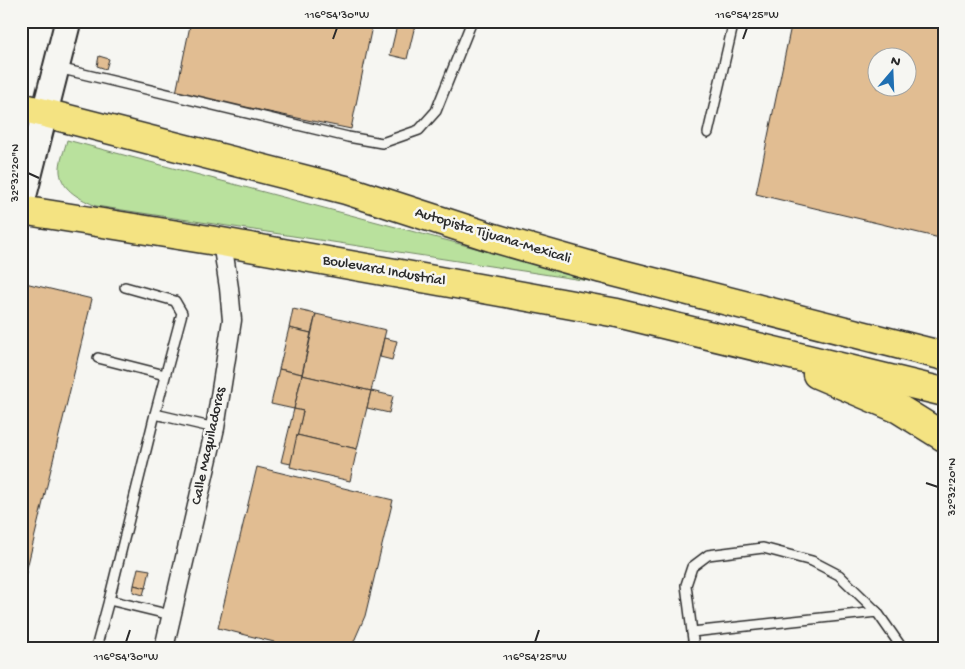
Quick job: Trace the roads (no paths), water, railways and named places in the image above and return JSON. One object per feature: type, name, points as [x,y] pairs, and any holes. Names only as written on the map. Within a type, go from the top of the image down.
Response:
[{"type":"highway","name":"Autopista Tijuana-Mexicali","points":[[33,110],[346,190],[494,238],[602,269],[944,356]]},
{"type":"highway","name":"Boulevard Industrial","points":[[21,208],[617,313],[744,343]]},
{"type":"highway","points":[[744,343],[944,392]]},
{"type":"highway","points":[[744,343],[899,409],[944,437]]},
{"type":"street","points":[[21,208],[33,110],[57,68],[68,21]]},
{"type":"street","name":"Calle Maquiladoras","points":[[164,648],[215,428],[232,320],[222,242]]},
{"type":"lane","points":[[57,68],[348,137],[382,143],[419,130],[436,111],[472,21]]},
{"type":"lane","points":[[708,133],[734,21]]},
{"type":"lane","points":[[96,648],[182,313],[176,301],[125,287]]},
{"type":"lane","points":[[98,358],[165,375]]},
{"type":"lane","points":[[155,414],[215,428]]},
{"type":"lane","points":[[694,648],[686,585],[692,567],[708,556],[763,548],[812,561],[839,575],[877,612],[902,648]]},
{"type":"lane","points":[[109,600],[171,615]]},
{"type":"lane","points":[[692,632],[877,612]]}]
